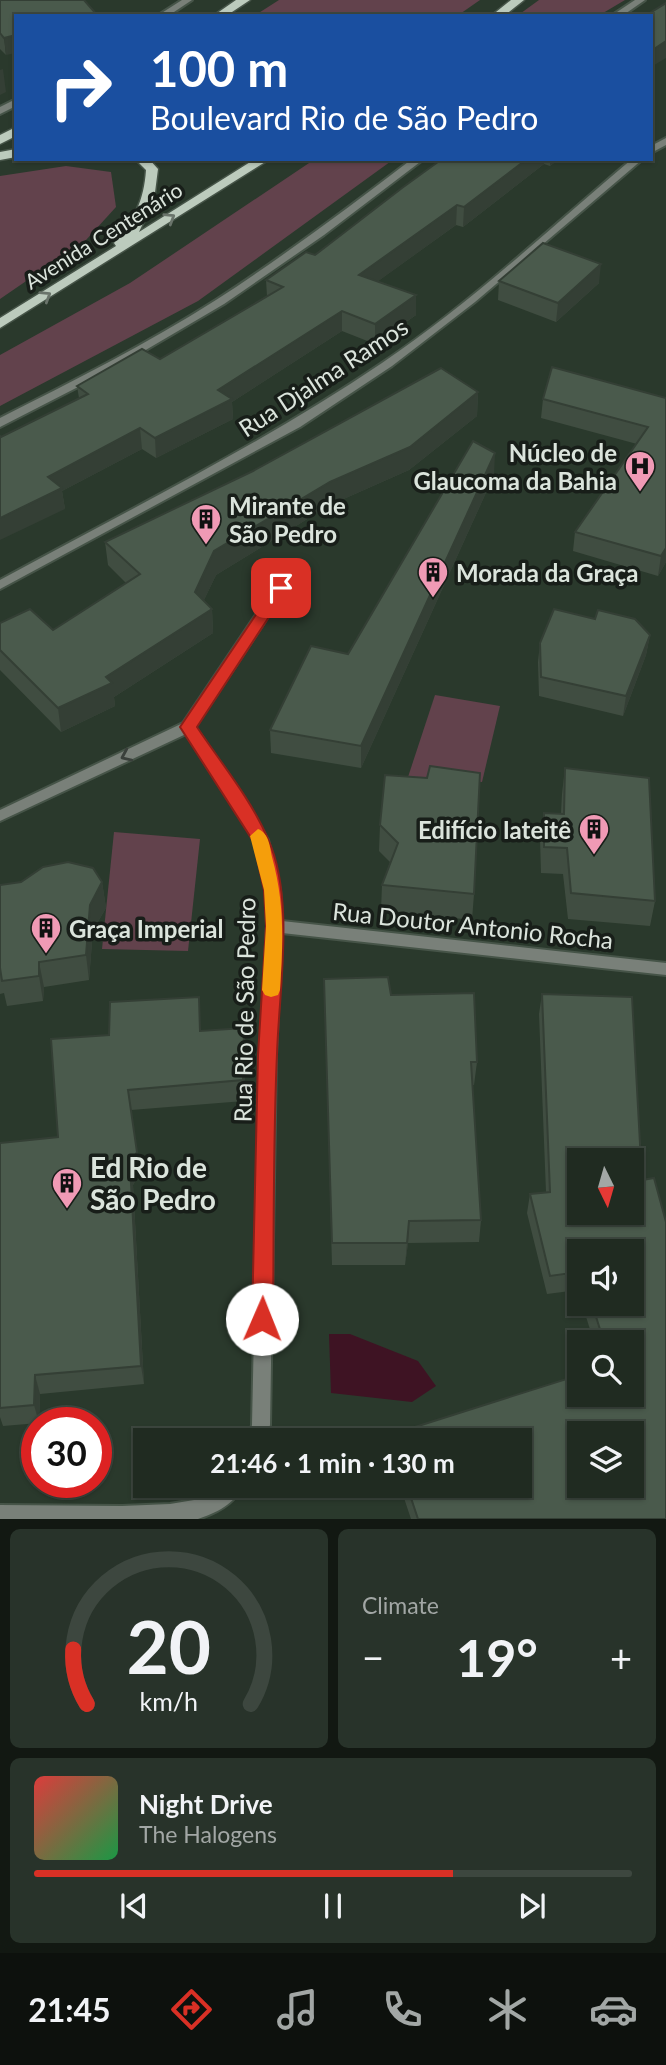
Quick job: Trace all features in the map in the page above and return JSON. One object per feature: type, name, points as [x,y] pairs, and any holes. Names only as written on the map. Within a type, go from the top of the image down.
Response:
[{"type":"main road","points":[[221,14],[244,0]]},
{"type":"main road","points":[[499,14],[518,0]]},
{"type":"main road","points":[[92,268],[132,234],[148,204],[152,169],[143,161]]},
{"type":"main road","name":"Avenida Centenário","points":[[0,324],[261,161]]},
{"type":"street","points":[[164,14],[188,0]]},
{"type":"street","points":[[618,14],[641,0]]},
{"type":"street","points":[[0,423],[91,376],[219,303],[416,161]]},
{"type":"street","name":"Rua Djalma Ramos","points":[[0,584],[296,424],[388,364],[471,300],[636,161]]},
{"type":"street","points":[[0,816],[188,727],[281,588]]},
{"type":"street","name":"Rua Rio de São Pedro","points":[[188,727],[232,791],[261,840],[273,890],[275,926],[268,1055],[260,1428]]},
{"type":"street","name":"Rua Doutor Antonio Rocha","points":[[275,926],[666,969]]},
{"type":"street","points":[[0,1515],[149,1515],[195,1511],[219,1498]]},
{"type":"shaded area","points":[[279,0],[480,0],[460,14],[257,14]]},
{"type":"shaded area","points":[[539,0],[625,0],[601,14],[520,14]]},
{"type":"shaded area","points":[[312,161],[391,161],[198,301],[0,406],[0,355],[130,283]]},
{"type":"shaded area","points":[[66,166],[111,172],[116,207],[86,240],[0,299],[0,176]]},
{"type":"shaded area","points":[[435,695],[500,706],[482,782],[408,777]]},
{"type":"shaded area","points":[[114,832],[200,839],[188,951],[102,949]]},
{"type":"shaded area","points":[[329,1334],[350,1334],[418,1361],[436,1386],[412,1402],[331,1393]]},
{"type":"building","points":[[0,0],[84,0],[96,14],[14,14],[14,36],[4,38],[0,33]]},
{"type":"building","points":[[666,3],[666,41],[653,50],[653,14],[648,14]]},
{"type":"building","points":[[439,161],[524,161],[464,207],[457,205],[359,275],[416,295],[375,324],[342,311],[218,390],[232,399],[155,438],[140,428],[48,477],[62,488],[0,518],[0,436],[88,394],[77,386],[142,349],[160,359],[283,287],[266,280],[306,252],[315,255]]},
{"type":"building","points":[[543,243],[601,264],[558,303],[499,281]]},
{"type":"building","points":[[552,367],[666,398],[666,548],[661,556],[575,532],[648,427],[543,399]]},
{"type":"building","points":[[441,368],[478,392],[410,447],[330,482],[214,551],[195,592],[212,609],[106,677],[112,683],[58,708],[0,650],[0,623],[30,609],[53,630],[140,574],[105,542],[253,471]]},
{"type":"building","points":[[473,441],[495,453],[361,746],[270,730],[311,646],[348,654]]},
{"type":"building","points":[[554,609],[595,619],[598,610],[635,619],[650,635],[626,696],[541,677],[540,643]]},
{"type":"building","points":[[430,766],[480,773],[474,894],[382,885],[398,843],[380,825],[385,775],[427,778]]},
{"type":"building","name":"Edifício Iateitê","points":[[565,768],[649,778],[655,901],[571,893],[567,848],[544,847],[544,813],[564,814]]},
{"type":"building","name":"Graça Imperial","points":[[68,862],[93,868],[102,882],[90,905],[86,955],[39,962],[39,976],[2,981],[0,885],[21,882],[43,867]]},
{"type":"building","points":[[388,977],[391,995],[474,993],[477,1062],[471,1062],[481,1220],[409,1221],[407,1243],[332,1243],[324,979]]},
{"type":"building","points":[[542,994],[632,997],[640,1148],[567,1148],[567,1225],[644,1225],[644,1180],[654,1178],[666,1222],[666,1519],[418,1519],[411,1498],[532,1498],[532,1428],[412,1428],[567,1379],[567,1407],[644,1407],[644,1330],[600,1330],[596,1316],[644,1316],[644,1239],[567,1239],[567,1274],[550,1276],[530,1194],[550,1192]]},
{"type":"building","points":[[199,997],[200,1031],[244,1028],[243,1080],[128,1090],[137,1152],[130,1165],[141,1366],[35,1375],[34,1405],[0,1408],[0,1143],[58,1137],[51,1039],[109,1035],[110,1002]]},
{"type":"slow traffic","points":[[258,836],[273,890],[275,926],[271,990]]},
{"type":"place","name":"Núcleo de Glaucoma da Bahia","points":[[640,493]]},
{"type":"place","name":"Mirante de São Pedro","points":[[206,546]]},
{"type":"place","name":"Morada da Graça","points":[[433,599]]},
{"type":"place","name":"Edifício Iateitê","points":[[594,856]]},
{"type":"place","name":"Graça Imperial","points":[[46,955]]},
{"type":"place","name":"Ed Rio de São Pedro","points":[[67,1210]]},
{"type":"route","points":[[262,1319],[268,1055],[275,926],[273,890],[261,840],[232,791],[188,727],[281,588]]}]
